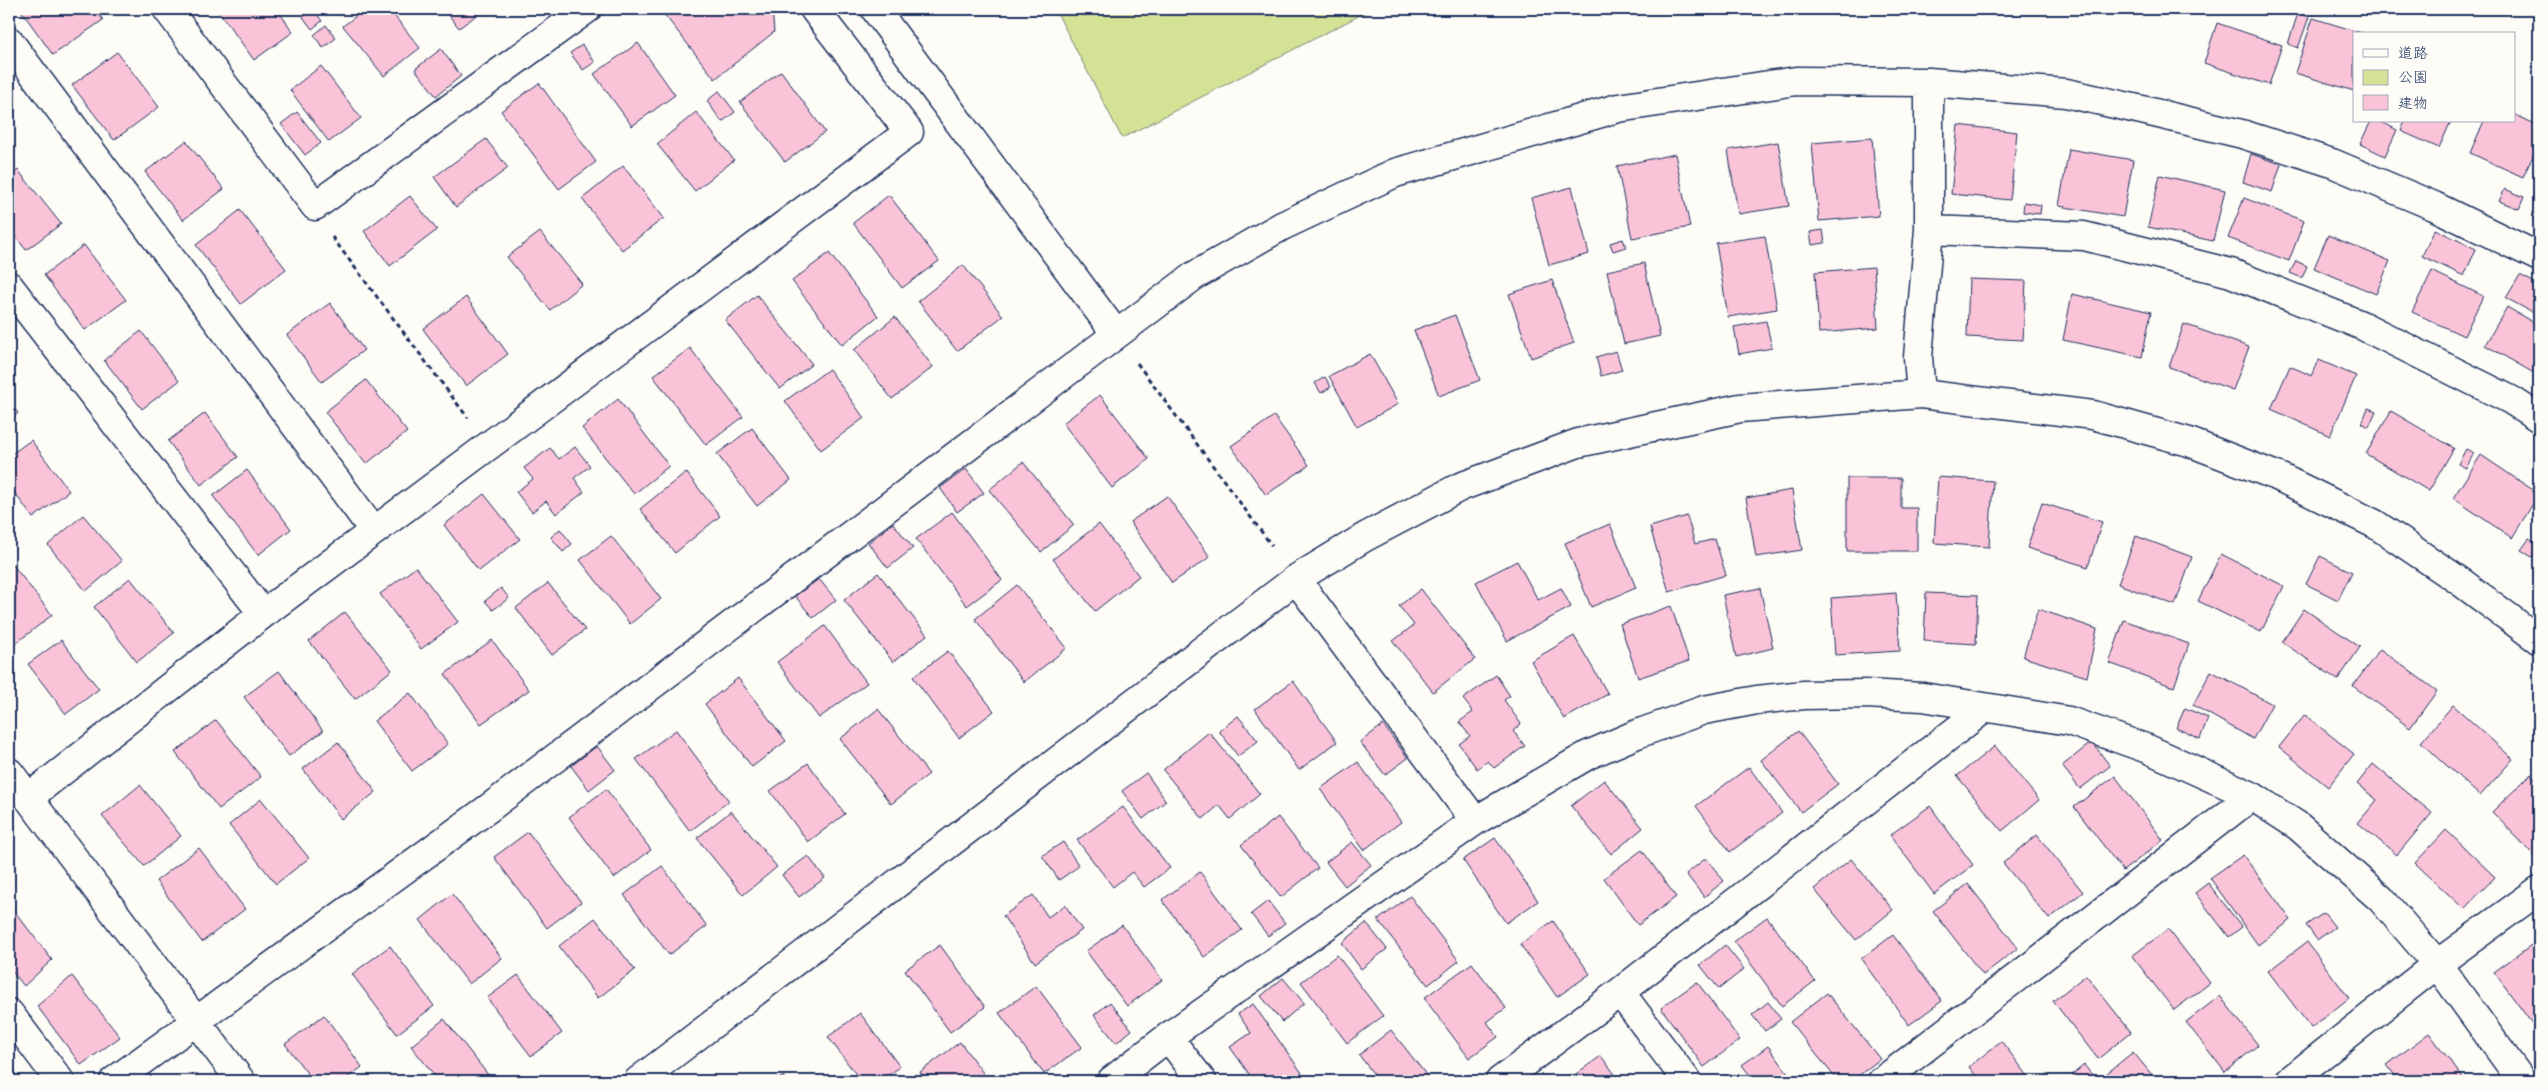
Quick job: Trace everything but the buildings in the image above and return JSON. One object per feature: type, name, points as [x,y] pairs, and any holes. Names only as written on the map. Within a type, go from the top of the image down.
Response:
[{"type":"street","points":[[166,9],[315,206],[587,9]]},
{"type":"street","points":[[28,798],[262,614],[909,132],[814,9]]},
{"type":"street","points":[[876,9],[1116,334]]},
{"type":"street","points":[[9,42],[374,531]]},
{"type":"street","points":[[114,1081],[489,808],[1194,276],[1282,226],[1395,173],[1618,108],[1796,81],[1929,82],[2066,93],[2242,134],[2332,163],[2434,206],[2539,257]]},
{"type":"street","points":[[1921,394],[1918,357],[1929,230],[1929,82]]},
{"type":"street","points":[[1929,230],[2084,236],[2231,273],[2361,325],[2511,400],[2539,418]]},
{"type":"street","points":[[9,286],[262,614]]},
{"type":"street","points":[[638,1081],[1296,579],[1365,536],[1460,487],[1578,443],[1740,408],[1921,394],[2093,415],[2189,442],[2279,477],[2376,524],[2461,582],[2539,640]]},
{"type":"street","points":[[1296,579],[1475,821]]},
{"type":"street","points":[[1111,1081],[1168,1037],[1475,821],[1588,754],[1704,710],[1756,700],[1804,695],[1864,694],[1923,697],[2069,721],[2148,749],[2252,796],[2298,826],[2382,899],[2437,964],[2522,1081]]},
{"type":"street","points":[[1500,1081],[1620,992],[1985,708]]},
{"type":"street","points":[[9,772],[241,1081]]},
{"type":"street","points":[[1882,1081],[2252,796]]},
{"type":"street","points":[[2289,1081],[2437,964],[2539,890]]},
{"type":"street","points":[[1620,992],[1687,1081]]},
{"type":"street","points":[[9,1013],[60,1081]]},
{"type":"street","points":[[1168,1037],[1202,1081]]},
{"type":"path","points":[[335,241],[470,420]]},
{"type":"path","points":[[1116,334],[1272,546]]},
{"type":"green space","points":[[1055,9],[1372,9],[1122,138]]}]
